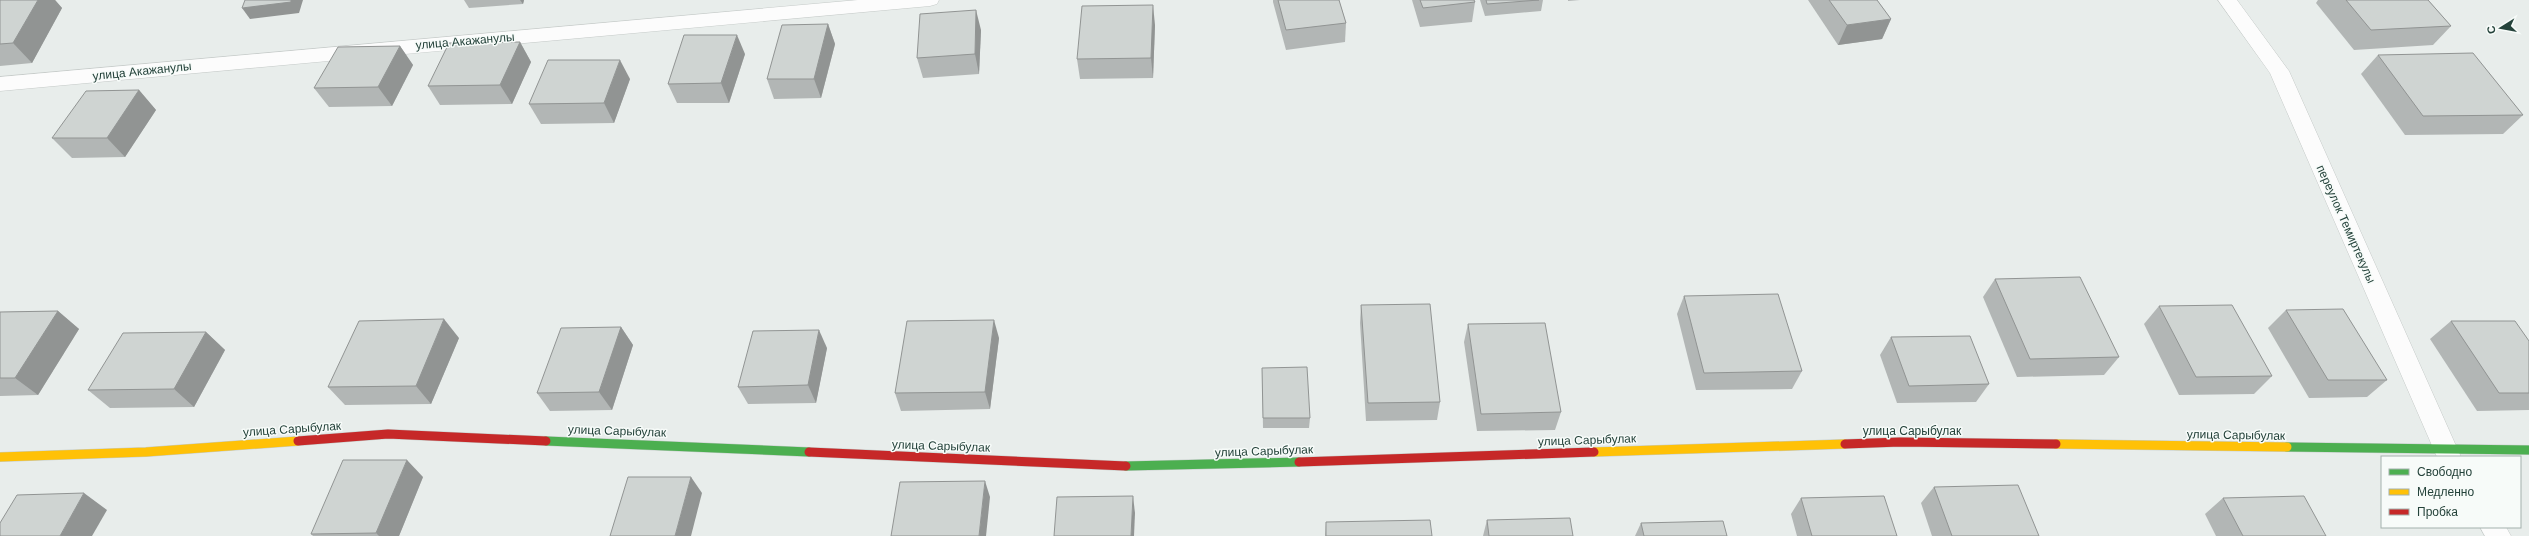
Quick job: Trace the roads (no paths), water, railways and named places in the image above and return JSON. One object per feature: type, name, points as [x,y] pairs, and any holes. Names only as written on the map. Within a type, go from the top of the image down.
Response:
[{"type":"street","name":"улица Акажанулы","points":[[0,84],[350,51],[930,0]]},
{"type":"street","name":"переулок Темиртекулы","points":[[2227,0],[2279,71],[2447,453]]},
{"type":"street","name":"улица Сарыбулак","points":[[0,457],[146,452],[388,434],[1157,467],[1900,442],[2447,453],[2529,450]]}]
